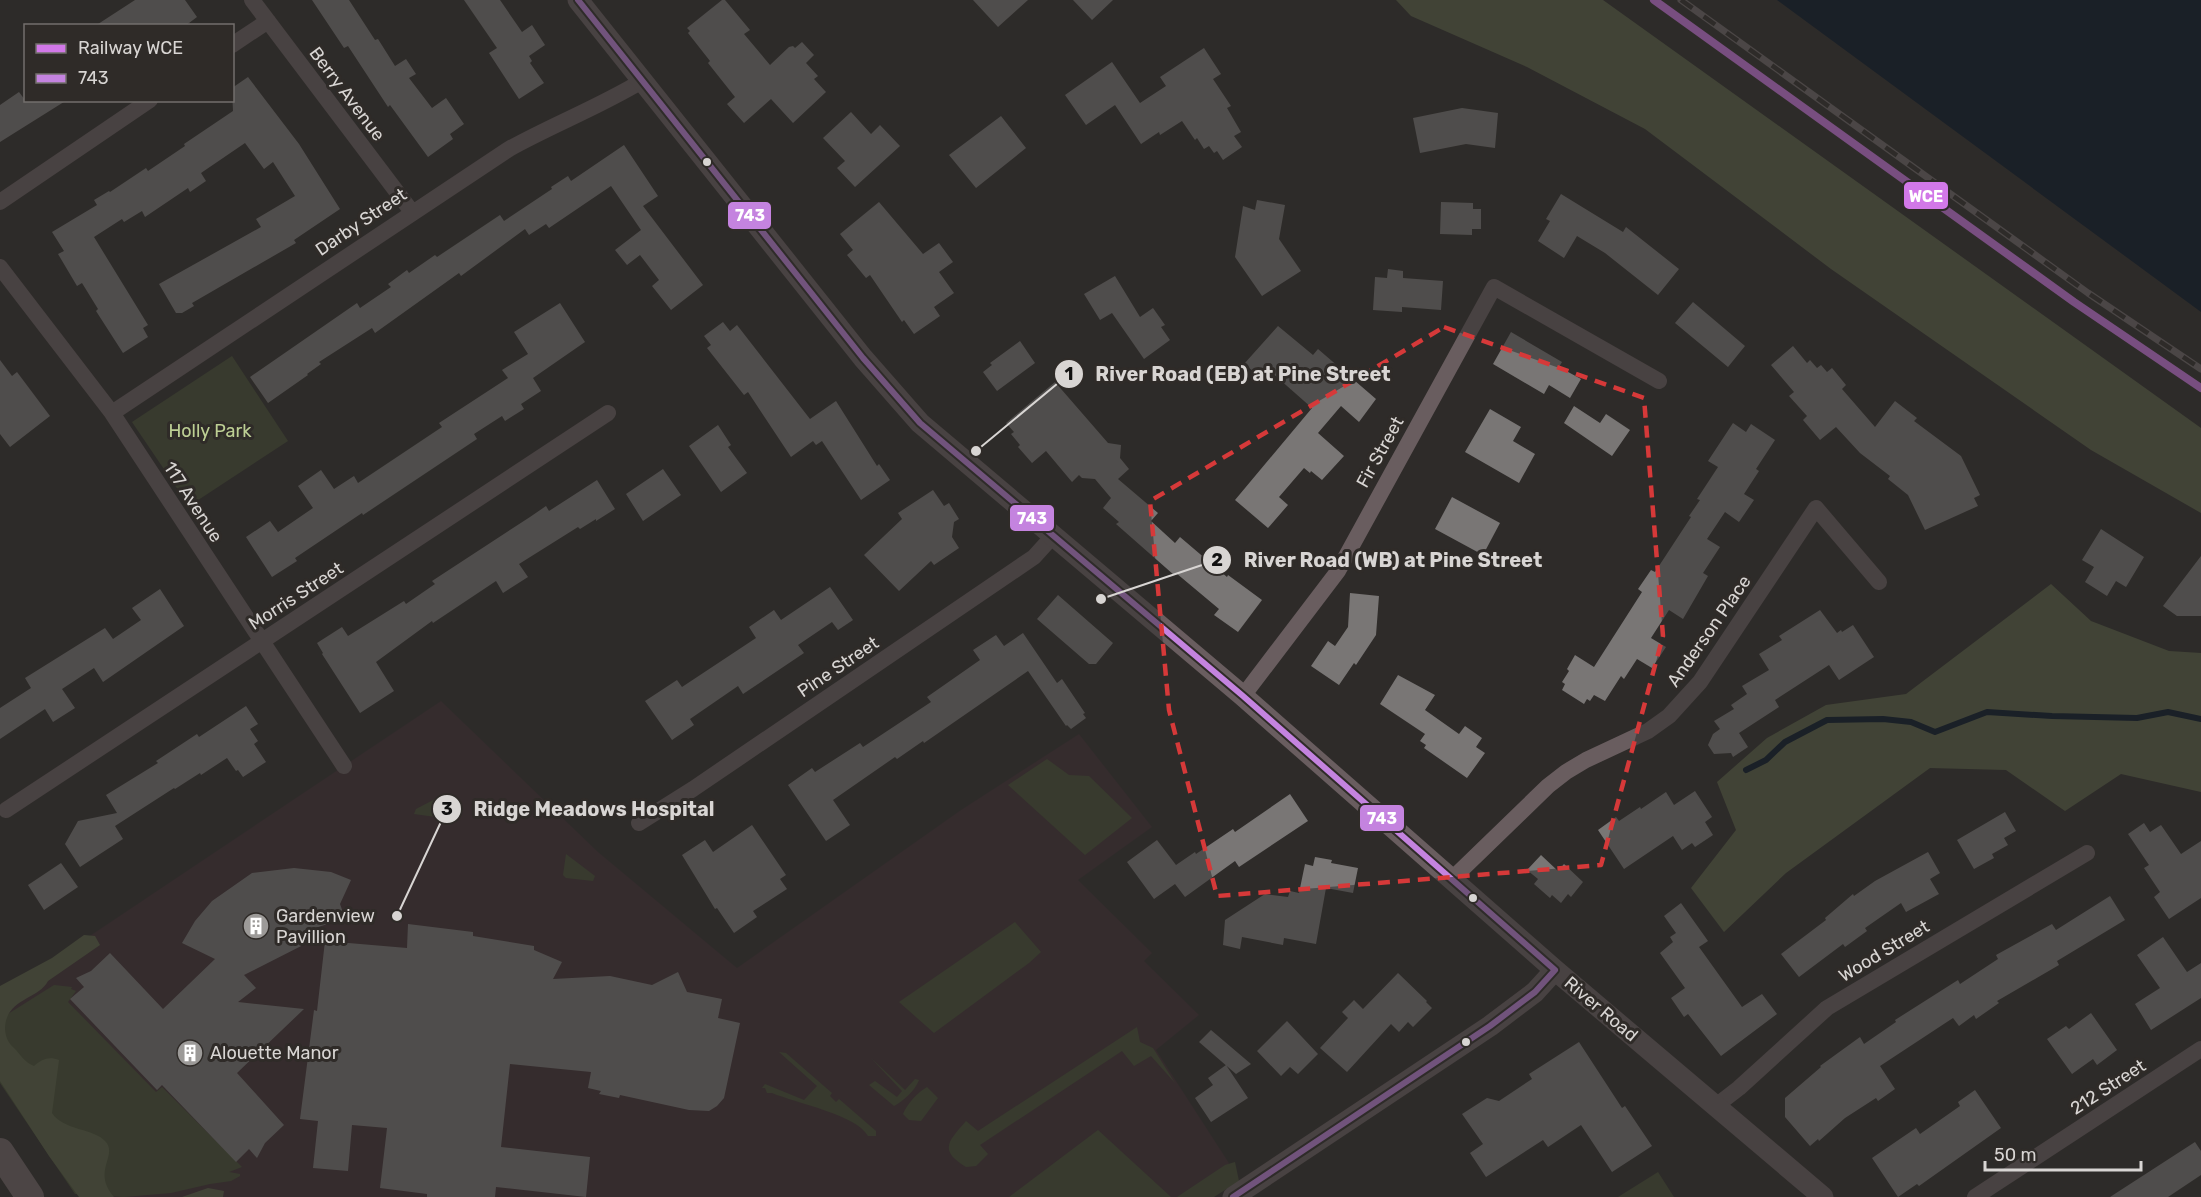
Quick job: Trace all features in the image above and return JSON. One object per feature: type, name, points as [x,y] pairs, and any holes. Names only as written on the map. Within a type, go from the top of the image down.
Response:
[{"type":"highway","points":[[0,1152],[30,1197]]},
{"type":"street","name":"Berry Avenue","points":[[252,0],[412,212]]},
{"type":"street","name":"River Road","points":[[578,0],[863,358],[920,423],[1243,696],[1555,970],[1823,1197]]},
{"type":"street","points":[[234,44],[268,21]]},
{"type":"street","name":"Darby Street","points":[[112,413],[508,149],[619,95],[642,81]]},
{"type":"street","points":[[0,202],[147,102]]},
{"type":"street","name":"117 Avenue","points":[[0,267],[112,413],[344,766]]},
{"type":"street","name":"Fir Street","points":[[1243,696],[1338,571],[1494,287],[1659,381]]},
{"type":"street","name":"Morris Street","points":[[6,810],[608,413]]},
{"type":"street","name":"Anderson Place","points":[[1452,879],[1548,786],[1566,772],[1648,731],[1669,717],[1700,681],[1816,508],[1880,582]]},
{"type":"street","name":"Pine Street","points":[[639,823],[693,789],[1034,557],[1053,536]]},
{"type":"street","name":"Wood Street","points":[[1717,1105],[1739,1088],[1827,1008],[2087,853]]},
{"type":"street","points":[[1233,1197],[1490,1026],[1535,992],[1555,970]]},
{"type":"street","name":"212 Street","points":[[1975,1197],[2201,1049]]},
{"type":"highlighted area","points":[[1444,327],[1644,398],[1663,636],[1601,865],[1217,896],[1169,710],[1150,501]]},
{"type":"shaded area","points":[[441,701],[598,852],[737,968],[961,810],[1079,734],[1152,827],[1078,880],[1152,953],[1144,961],[1199,1015],[1156,1050],[1236,1174],[1199,1197],[84,1197],[0,996]]},
{"type":"green space","points":[[1396,0],[1603,0],[2201,428],[2201,513],[2091,450],[1831,269],[1645,129],[1527,67],[1411,16]]},
{"type":"green space","name":"Holly Park","points":[[232,356],[288,441],[189,506],[132,422]]},
{"type":"green space","points":[[2051,584],[2091,621],[2169,651],[2201,653],[2201,792],[2121,774],[2065,811],[2006,770],[1930,768],[1786,873],[1724,932],[1691,888],[1736,830],[1717,782],[1767,738],[1826,705],[1906,694]]},
{"type":"green space","points":[[1047,759],[1069,775],[1089,776],[1132,818],[1085,855],[1008,785]]},
{"type":"green space","points":[[439,797],[449,800],[448,814],[443,818],[414,814],[416,809]]},
{"type":"green space","points":[[566,854],[595,876],[593,881],[566,878],[563,875]]},
{"type":"green space","points":[[1015,922],[1041,952],[934,1033],[899,1002]]},
{"type":"green space","points":[[84,935],[95,936],[100,945],[11,1010],[7,1017],[5,1033],[10,1043],[31,1065],[34,1066],[49,1058],[59,1060],[52,1113],[63,1123],[94,1134],[105,1141],[109,1152],[105,1179],[114,1197],[79,1197],[0,1081],[0,986],[52,958]]},
{"type":"green space","points":[[54,985],[72,987],[71,989],[76,991],[68,1002],[156,1092],[162,1087],[242,1167],[229,1172],[240,1174],[240,1176],[231,1181],[171,1193],[124,1197],[75,1194],[0,1083],[0,1019]]},
{"type":"green space","points":[[1137,1027],[1140,1042],[1153,1048],[1175,1083],[1151,1056],[1134,1066],[1122,1051],[980,1145],[988,1154],[976,1166],[966,1167],[952,1155],[949,1150],[951,1139],[966,1121],[978,1131]]},
{"type":"green space","points":[[779,1052],[786,1053],[832,1093],[830,1096],[836,1102],[839,1099],[876,1131],[876,1136],[868,1136],[852,1122],[825,1110],[767,1093],[765,1088],[762,1088],[765,1084],[804,1100],[817,1086]]},
{"type":"green space","points":[[871,1058],[905,1090],[915,1079],[919,1080],[915,1088],[894,1106],[869,1085],[875,1081],[897,1097],[902,1091]]},
{"type":"green space","points":[[927,1087],[938,1098],[921,1121],[909,1120],[903,1114],[905,1110],[913,1099]]},
{"type":"green space","points":[[1098,1130],[1171,1197],[1009,1197]]},
{"type":"green space","points":[[1235,1162],[1239,1181],[1214,1197],[1177,1197],[1225,1165]]},
{"type":"green space","points":[[1658,1172],[1674,1197],[1618,1197]]},
{"type":"green space","points":[[208,1188],[224,1191],[223,1197],[182,1197]]},
{"type":"water","points":[[1777,0],[2201,0],[2201,312]]},
{"type":"building","points":[[135,0],[185,0],[197,17],[188,24],[98,24]]},
{"type":"building","points":[[312,0],[349,0],[395,66],[406,59],[416,74],[409,78],[432,108],[446,98],[464,124],[450,134],[453,139],[428,157],[390,105],[388,107],[348,46],[344,48]]},
{"type":"building","points":[[464,0],[500,0],[522,32],[532,25],[545,45],[529,56],[532,61],[530,63],[544,83],[519,99],[489,53],[497,48]]},
{"type":"building","points":[[725,0],[750,30],[744,34],[770,65],[789,47],[795,48],[802,42],[814,55],[806,63],[818,76],[814,79],[826,92],[793,123],[771,99],[744,123],[727,104],[735,97],[708,63],[710,61],[688,33],[690,31],[687,28]]},
{"type":"building","points":[[973,0],[1028,0],[998,27]]},
{"type":"building","points":[[1073,0],[1113,0],[1092,20]]},
{"type":"building","points":[[1204,48],[1221,74],[1213,79],[1231,106],[1227,108],[1241,132],[1234,136],[1242,147],[1223,160],[1217,151],[1214,153],[1209,146],[1204,149],[1182,121],[1141,144],[1115,105],[1086,125],[1065,95],[1112,62],[1140,103],[1166,86],[1160,77]]},
{"type":"building","points":[[248,77],[299,144],[340,209],[294,240],[296,243],[192,303],[194,306],[182,313],[176,313],[159,284],[261,227],[256,219],[295,196],[273,162],[264,169],[245,143],[201,173],[206,181],[190,192],[188,188],[145,217],[142,211],[124,222],[122,219],[94,237],[148,325],[143,328],[148,337],[123,353],[96,311],[98,309],[82,283],[77,286],[58,254],[64,251],[52,232],[97,205],[94,200],[146,168],[148,171],[233,111],[234,87]]},
{"type":"building","points":[[19,92],[24,102],[64,102],[0,142],[0,105]]},
{"type":"building","points":[[1462,108],[1498,113],[1495,148],[1466,144],[1420,153],[1413,118]]},
{"type":"building","points":[[851,112],[871,134],[880,125],[900,146],[855,187],[837,168],[845,161],[823,138]]},
{"type":"building","points":[[1001,116],[1026,148],[976,188],[949,155]]},
{"type":"building","points":[[624,145],[658,196],[643,206],[703,285],[671,310],[652,286],[659,280],[640,255],[627,265],[615,250],[641,230],[611,186],[549,228],[546,224],[529,235],[525,229],[461,276],[459,273],[375,333],[372,328],[319,362],[321,364],[308,375],[268,403],[250,377],[357,303],[360,308],[391,287],[388,284],[407,270],[409,273],[435,255],[437,257],[500,215],[504,221],[568,176],[571,181]]},
{"type":"building","points":[[1561,194],[1623,232],[1626,227],[1679,269],[1658,295],[1605,253],[1577,236],[1564,258],[1538,241],[1550,221],[1546,219]]},
{"type":"building","points":[[1257,200],[1285,205],[1279,239],[1301,271],[1262,296],[1235,257],[1243,206],[1255,210]]},
{"type":"building","points":[[879,202],[923,254],[939,243],[953,262],[939,272],[954,293],[934,307],[940,316],[914,334],[904,320],[902,322],[870,275],[866,278],[847,255],[853,250],[840,234]]},
{"type":"building","points":[[1441,202],[1473,203],[1473,209],[1481,209],[1481,229],[1472,229],[1472,235],[1440,234]]},
{"type":"building","points":[[1388,269],[1403,271],[1403,278],[1443,281],[1441,310],[1402,307],[1402,312],[1373,310],[1375,277],[1387,278]]},
{"type":"building","points":[[1115,276],[1140,317],[1153,308],[1165,325],[1161,327],[1170,340],[1144,359],[1112,313],[1100,320],[1084,294]]},
{"type":"building","points":[[1693,302],[1745,346],[1728,367],[1675,323]]},
{"type":"building","points":[[560,303],[585,342],[533,378],[541,391],[521,404],[524,409],[505,421],[502,416],[474,434],[477,439],[295,558],[297,561],[272,577],[246,537],[270,521],[278,532],[313,508],[298,486],[321,470],[334,489],[354,476],[358,483],[442,427],[439,423],[508,378],[502,370],[528,354],[514,332]]},
{"type":"building","points":[[723,322],[730,331],[737,325],[810,419],[836,401],[877,466],[879,464],[890,480],[861,500],[822,441],[816,445],[813,441],[791,457],[748,392],[744,395],[707,348],[711,345],[704,336]]},
{"type":"building","points":[[1278,326],[1313,355],[1318,349],[1376,399],[1359,422],[1341,406],[1318,433],[1344,456],[1322,480],[1304,468],[1279,497],[1288,505],[1268,528],[1235,500],[1312,408],[1270,371],[1263,379],[1244,364]]},
{"type":"building","points":[[1511,332],[1562,362],[1559,367],[1581,379],[1570,398],[1549,385],[1544,394],[1493,364]]},
{"type":"building","points":[[1020,341],[1035,363],[997,391],[983,372],[992,365],[990,363]]},
{"type":"building","points":[[1793,346],[1807,363],[1810,360],[1817,368],[1821,365],[1827,372],[1832,368],[1846,385],[1842,389],[1875,427],[1895,401],[1917,418],[1914,421],[1961,456],[1980,495],[1974,498],[1978,506],[1925,530],[1908,495],[1888,479],[1890,476],[1860,453],[1836,427],[1820,440],[1803,420],[1807,416],[1789,396],[1794,392],[1771,365]]},
{"type":"building","points":[[0,360],[12,376],[17,372],[50,416],[10,447],[0,434]]},
{"type":"building","points":[[1055,382],[1108,443],[1121,445],[1120,458],[1129,469],[1118,479],[1158,513],[1151,521],[1175,543],[1180,537],[1227,577],[1228,575],[1262,600],[1238,632],[1214,615],[1219,609],[1176,573],[1174,575],[1116,524],[1119,522],[1103,508],[1111,498],[1095,479],[1082,478],[1079,475],[1072,482],[1046,451],[1032,463],[1018,447],[1020,445],[1011,434],[1014,432],[1006,423]]},
{"type":"building","points":[[1574,406],[1600,423],[1606,414],[1630,430],[1612,456],[1564,423]]},
{"type":"building","points":[[1490,409],[1521,427],[1513,441],[1535,454],[1519,483],[1465,452]]},
{"type":"building","points":[[1733,423],[1746,432],[1751,424],[1775,440],[1756,469],[1759,471],[1744,494],[1754,500],[1739,522],[1725,512],[1707,539],[1720,547],[1703,573],[1708,576],[1683,619],[1669,610],[1651,638],[1666,647],[1652,668],[1637,659],[1624,679],[1621,676],[1605,701],[1594,695],[1584,704],[1562,690],[1565,684],[1562,682],[1569,671],[1567,669],[1575,655],[1594,667],[1642,592],[1638,589],[1651,570],[1655,572],[1691,517],[1689,516],[1700,500],[1697,499],[1718,467],[1708,461]]},
{"type":"building","points":[[718,425],[731,445],[728,447],[747,473],[721,492],[689,446]]},
{"type":"building","points":[[663,469],[681,495],[643,521],[626,494]]},
{"type":"building","points":[[597,480],[615,509],[580,529],[578,527],[519,564],[528,577],[503,593],[496,581],[433,623],[432,621],[376,662],[394,691],[360,713],[317,643],[342,627],[348,636],[404,601],[406,604],[435,584],[432,581],[546,506],[549,511]]},
{"type":"building","points":[[933,490],[944,506],[949,503],[959,519],[954,522],[952,537],[959,548],[934,565],[931,561],[899,591],[864,555],[902,519],[898,513]]},
{"type":"building","points":[[1452,497],[1500,523],[1483,555],[1435,529]]},
{"type":"building","points":[[2101,529],[2144,557],[2126,587],[2116,581],[2107,596],[2085,582],[2094,567],[2082,560]]},
{"type":"building","points":[[2201,556],[2201,616],[2177,616],[2163,606]]},
{"type":"building","points":[[830,587],[853,620],[838,630],[832,622],[798,645],[804,653],[743,694],[738,686],[690,719],[694,725],[672,740],[645,701],[677,680],[682,687],[756,638],[749,627],[774,610],[781,620]]},
{"type":"building","points":[[160,589],[184,626],[103,682],[94,668],[62,689],[75,708],[53,722],[45,709],[0,739],[0,708],[31,688],[25,678],[105,628],[113,639],[141,620],[132,608]]},
{"type":"building","points":[[1350,593],[1379,596],[1376,635],[1339,685],[1311,666],[1328,641],[1335,646],[1348,627]]},
{"type":"building","points":[[1058,595],[1113,643],[1096,664],[1089,664],[1037,619]]},
{"type":"building","points":[[1820,610],[1837,633],[1853,625],[1874,657],[1839,680],[1829,665],[1775,700],[1779,707],[1739,733],[1748,747],[1733,757],[1731,753],[1714,754],[1708,745],[1713,734],[1720,729],[1714,721],[1734,709],[1731,705],[1747,694],[1742,686],[1769,670],[1759,654],[1782,640],[1779,636]]},
{"type":"building","points":[[1023,633],[1057,683],[1062,679],[1086,718],[1071,729],[1066,726],[1028,671],[924,743],[923,741],[897,759],[895,757],[833,800],[850,825],[826,841],[788,785],[812,768],[815,772],[860,743],[863,747],[931,702],[927,697],[980,660],[973,650],[996,635],[1004,646]]},
{"type":"building","points":[[1398,675],[1435,695],[1425,710],[1459,734],[1465,726],[1482,738],[1476,747],[1485,753],[1467,778],[1424,748],[1426,745],[1420,741],[1425,734],[1380,704]]},
{"type":"building","points":[[246,706],[258,724],[250,729],[258,741],[254,744],[266,762],[243,777],[227,758],[201,775],[200,773],[115,826],[123,839],[80,867],[65,844],[78,821],[117,813],[106,795],[158,763],[156,761],[197,734],[199,737]]},
{"type":"building","points":[[1695,791],[1712,817],[1705,822],[1713,835],[1695,847],[1692,843],[1682,850],[1673,836],[1624,869],[1598,830],[1616,817],[1619,821],[1640,807],[1641,809],[1666,792],[1674,805]]},
{"type":"building","points":[[1290,794],[1308,821],[1239,867],[1235,861],[1185,897],[1175,884],[1154,899],[1127,862],[1157,840],[1176,865],[1233,829],[1235,832]]},
{"type":"building","points":[[2005,812],[2016,831],[2004,838],[2008,845],[1992,854],[1994,858],[1974,869],[1957,840]]},
{"type":"building","points":[[2144,823],[2150,832],[2161,825],[2181,854],[2201,841],[2201,898],[2169,919],[2154,897],[2160,892],[2144,868],[2149,865],[2128,834]]},
{"type":"building","points":[[752,825],[786,875],[780,879],[787,889],[753,911],[757,917],[734,933],[717,908],[715,909],[682,855],[705,840],[713,852]]},
{"type":"building","points":[[1928,852],[1940,873],[1930,879],[1939,894],[1906,912],[1901,903],[1865,928],[1867,931],[1845,947],[1843,944],[1799,977],[1781,954],[1826,920],[1825,918],[1853,894],[1854,896],[1875,881]]},
{"type":"building","points":[[1541,855],[1558,871],[1564,864],[1583,882],[1571,897],[1568,894],[1561,903],[1552,895],[1550,898],[1534,884],[1538,879],[1527,870]]},
{"type":"building","points":[[1315,857],[1332,860],[1331,863],[1358,868],[1353,893],[1326,888],[1316,944],[1284,938],[1283,945],[1242,937],[1240,949],[1223,945],[1225,920],[1265,894],[1288,897],[1290,891],[1299,893],[1305,864],[1313,866]]},
{"type":"building","points":[[61,863],[78,887],[44,910],[28,885]]},
{"type":"building","name":"Alouette Manor","points":[[294,868],[331,872],[351,880],[340,904],[345,918],[286,938],[313,940],[244,975],[256,988],[238,1002],[304,1009],[237,1073],[284,1125],[265,1143],[257,1158],[249,1149],[236,1162],[162,1085],[157,1090],[70,999],[84,987],[76,978],[91,971],[110,953],[163,1009],[215,959],[182,943],[195,921],[212,901],[252,873]]},
{"type":"building","points":[[2110,896],[2125,920],[2057,961],[2059,965],[1997,1001],[1999,1003],[1976,1019],[1974,1015],[1959,1026],[1953,1018],[1880,1066],[1895,1089],[1878,1101],[1876,1098],[1845,1118],[1810,1146],[1785,1117],[1785,1098],[1820,1066],[1860,1037],[1864,1044],[1896,1022],[1895,1020],[1958,980],[1960,984],[1998,959],[1996,955],[2052,924],[2056,930]]},
{"type":"building","points":[[1681,903],[1708,941],[1699,947],[1742,1007],[1762,994],[1777,1014],[1721,1056],[1688,1014],[1684,1017],[1671,998],[1685,988],[1660,953],[1673,942],[1670,937],[1676,933],[1664,916]]},
{"type":"building","points":[[408,924],[473,932],[473,936],[534,946],[534,950],[562,962],[553,979],[610,976],[652,985],[678,972],[687,992],[722,999],[718,1018],[740,1023],[724,1098],[709,1111],[689,1110],[620,1095],[619,1098],[599,1094],[601,1091],[588,1088],[591,1072],[510,1064],[501,1147],[590,1157],[586,1197],[496,1187],[495,1197],[427,1197],[427,1194],[380,1188],[387,1128],[352,1125],[348,1171],[313,1168],[318,1121],[300,1119],[314,1010],[317,1011],[325,941],[407,948]]},
{"type":"building","points":[[2163,937],[2187,972],[2201,963],[2201,998],[2151,1030],[2135,1004],[2160,988],[2137,955]]},
{"type":"building","points":[[1398,973],[1432,1008],[1413,1027],[1408,1022],[1399,1032],[1391,1024],[1347,1072],[1320,1048],[1348,1018],[1342,1012],[1354,1000],[1363,1009]]},
{"type":"building","points":[[2091,1013],[2117,1050],[2097,1065],[2093,1059],[2072,1074],[2047,1039],[2066,1026],[2069,1029]]},
{"type":"building","points":[[1287,1021],[1318,1054],[1298,1074],[1290,1067],[1281,1076],[1257,1051]]},
{"type":"building","points":[[1211,1030],[1251,1064],[1236,1074],[1199,1042]]},
{"type":"building","points":[[1579,1042],[1622,1108],[1625,1106],[1652,1146],[1612,1172],[1581,1125],[1548,1147],[1543,1140],[1486,1177],[1470,1153],[1483,1144],[1462,1114],[1487,1098],[1499,1101],[1532,1079],[1529,1074]]},
{"type":"building","points":[[1226,1065],[1248,1098],[1211,1122],[1195,1098],[1213,1085],[1208,1078]]},
{"type":"building","points":[[1975,1090],[2001,1128],[1919,1186],[1917,1184],[1898,1197],[1872,1158],[1916,1128],[1920,1134],[1960,1106],[1958,1102]]},
{"type":"building","points":[[2195,1142],[2201,1151],[2201,1175],[2168,1197],[2110,1197]]},
{"type":"waterway","points":[[1746,770],[1766,760],[1785,742],[1827,720],[1883,719],[1911,722],[1935,732],[1987,712],[2137,718],[2168,712],[2201,719]]},
{"type":"railway","points":[[1681,0],[2088,293],[2201,369]]},
{"type":"rail line","name":"WCE","points":[[1654,0],[2074,302],[2201,388]]},
{"type":"transit line","name":"743","points":[[578,0],[863,358],[920,423],[1243,696],[1555,970]]},
{"type":"transit line","name":"743","points":[[1233,1197],[1490,1026],[1535,992],[1555,970]]},
{"type":"place","name":"River Road (EB) at Pine Street","points":[[976,451]]},
{"type":"place","name":"River Road (WB) at Pine Street","points":[[1101,599]]},
{"type":"place","name":"Ridge Meadows Hospital","points":[[397,916]]},
{"type":"place","name":"Gardenview Pavillion","points":[[256,926]]},
{"type":"place","name":"Alouette Manor","points":[[190,1053]]}]
